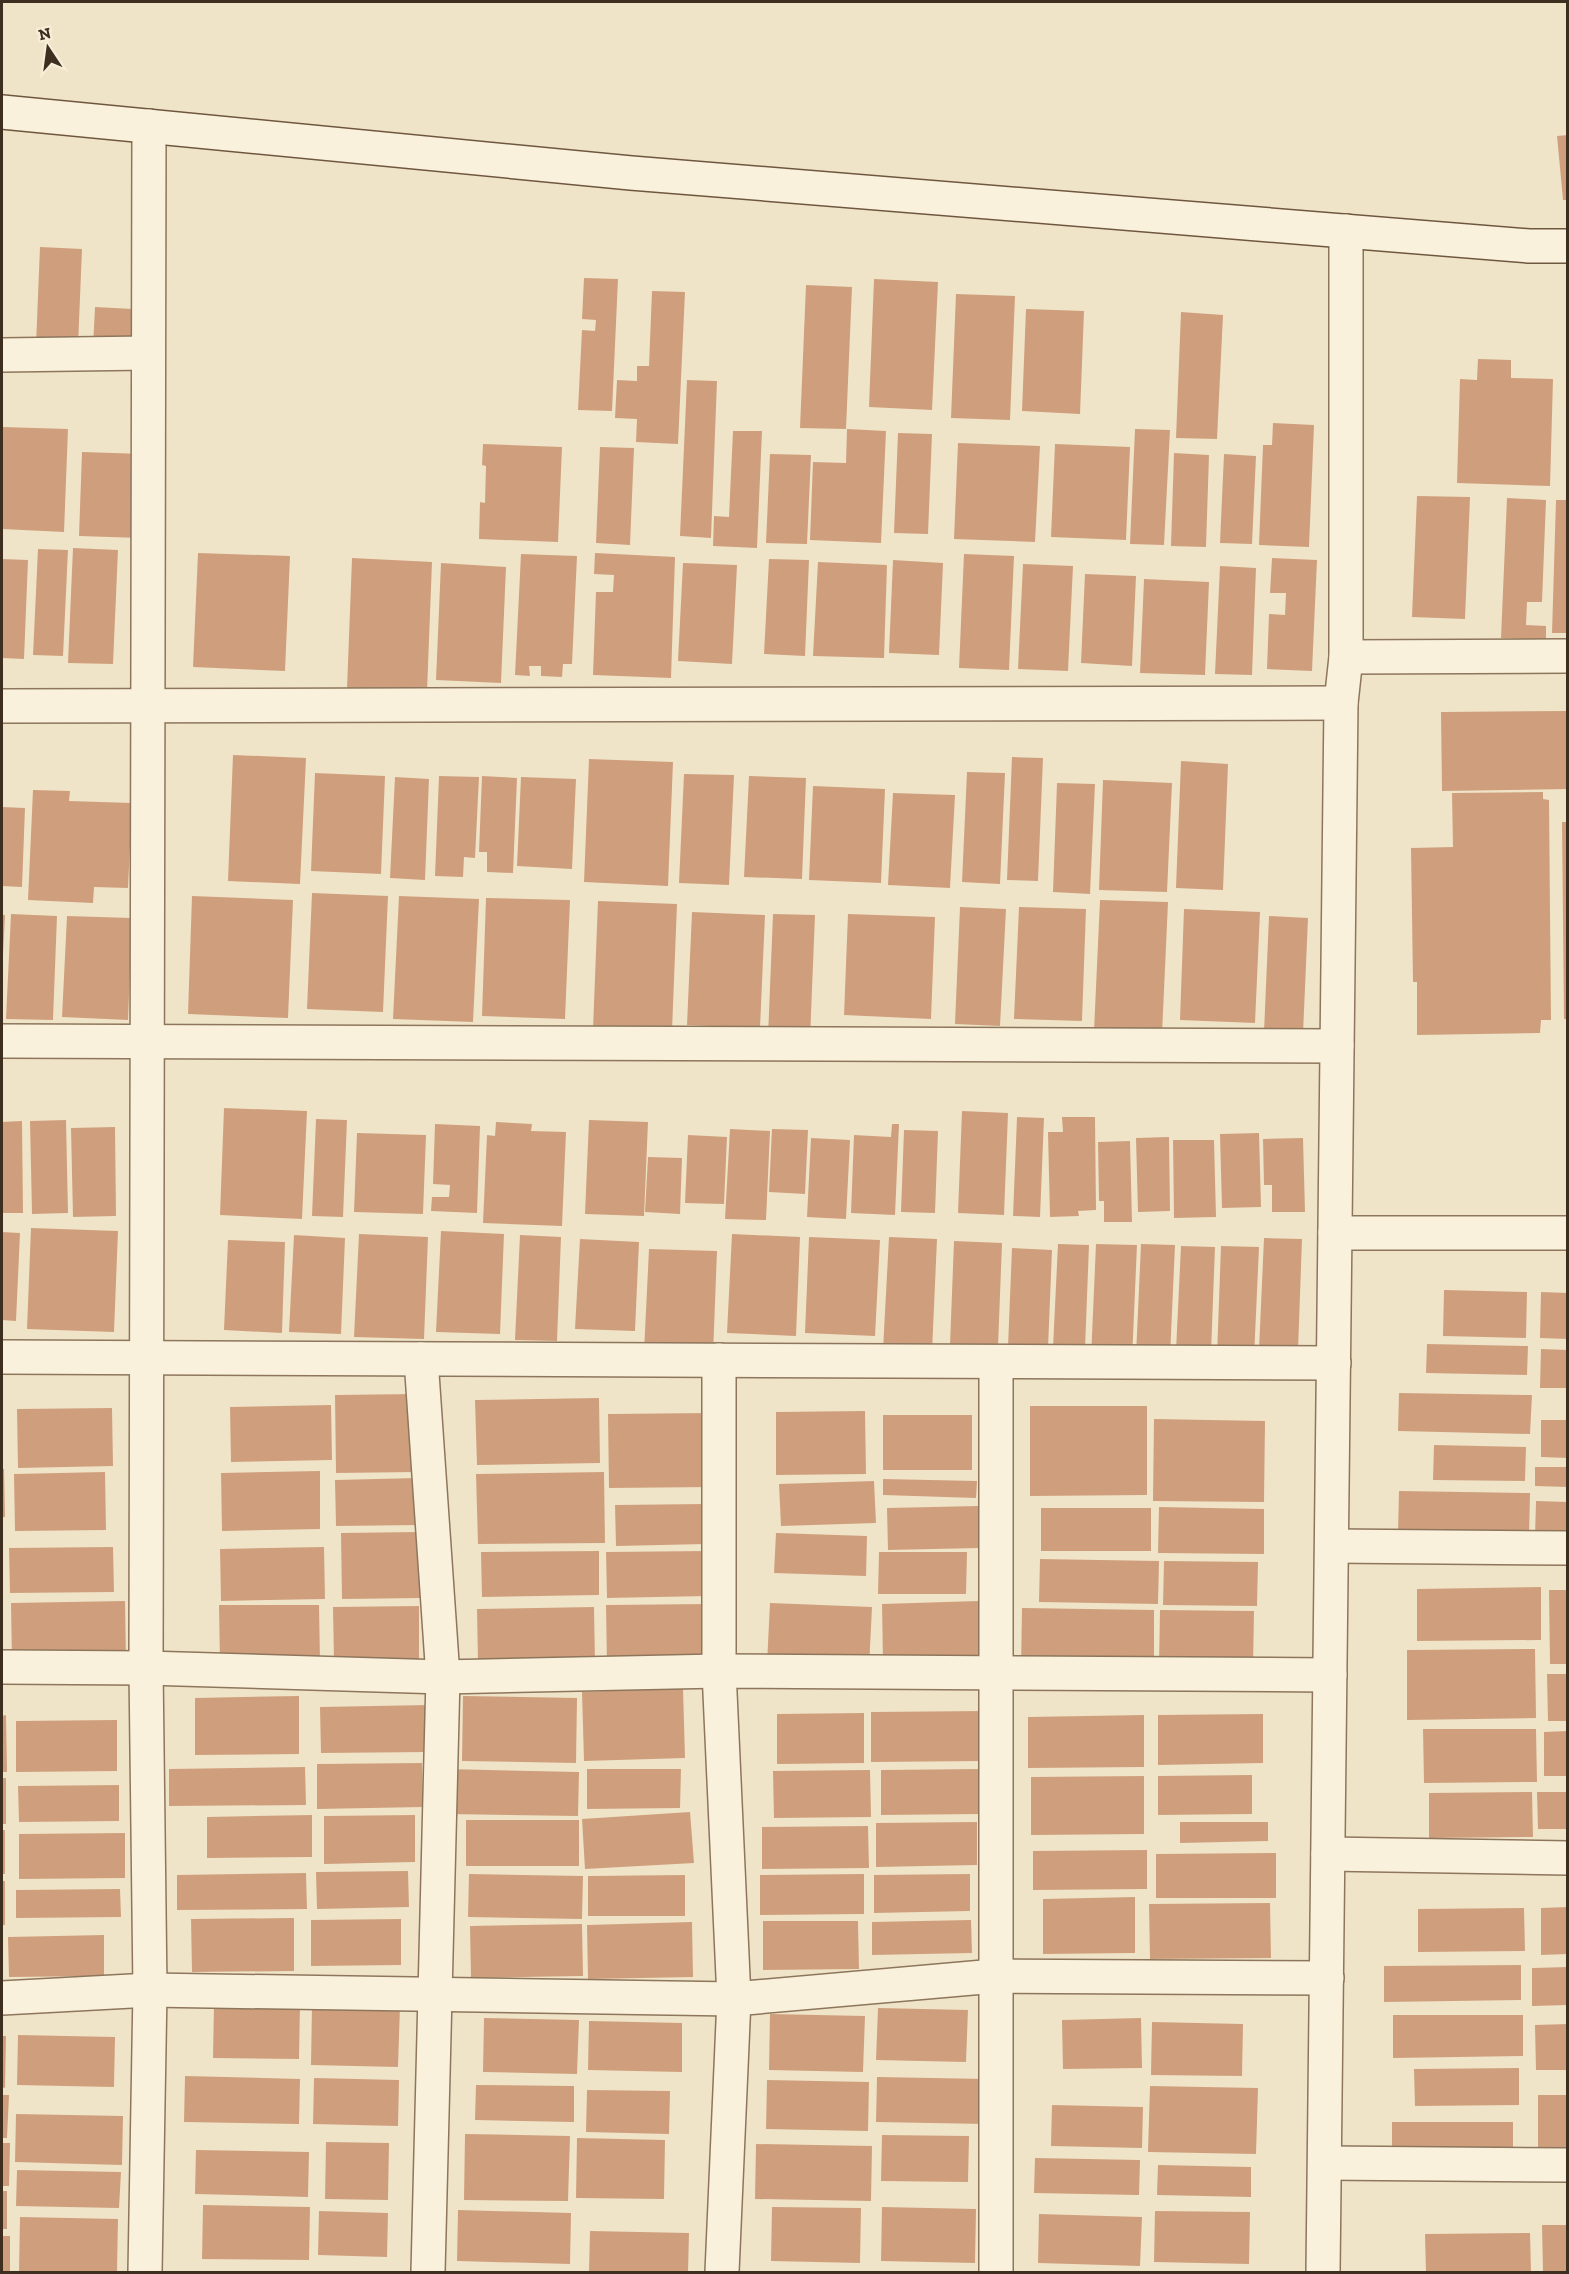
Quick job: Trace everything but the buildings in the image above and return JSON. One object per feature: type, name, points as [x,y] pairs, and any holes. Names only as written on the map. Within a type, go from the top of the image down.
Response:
[{"type":"street","points":[[2,112],[631,173],[1529,246],[1568,246]]},
{"type":"street","points":[[145,2272],[150,1990],[146,1668],[149,126]]},
{"type":"street","points":[[1323,2272],[1341,703],[1346,657],[1346,231]]},
{"type":"street","points":[[2,355],[148,353]]},
{"type":"street","points":[[1346,657],[1568,656]]},
{"type":"street","points":[[2,706],[1341,703]]},
{"type":"street","points":[[2,1041],[1337,1046]]},
{"type":"street","points":[[1335,1233],[1568,1233]]},
{"type":"street","points":[[2,1357],[1334,1363]]},
{"type":"street","points":[[421,1359],[442,1677],[428,2272]]},
{"type":"street","points":[[719,1360],[719,1671],[734,1999],[722,2272]]},
{"type":"street","points":[[996,1362],[996,2272]]},
{"type":"street","points":[[1332,1546],[1568,1548]]},
{"type":"street","points":[[2,1667],[146,1668],[442,1677],[719,1671],[1330,1675]]},
{"type":"street","points":[[1328,1854],[1568,1858]]},
{"type":"street","points":[[2,1998],[150,1990],[734,1999],[995,1976],[1327,1978]]},
{"type":"street","points":[[1325,2163],[1568,2165]]}]
